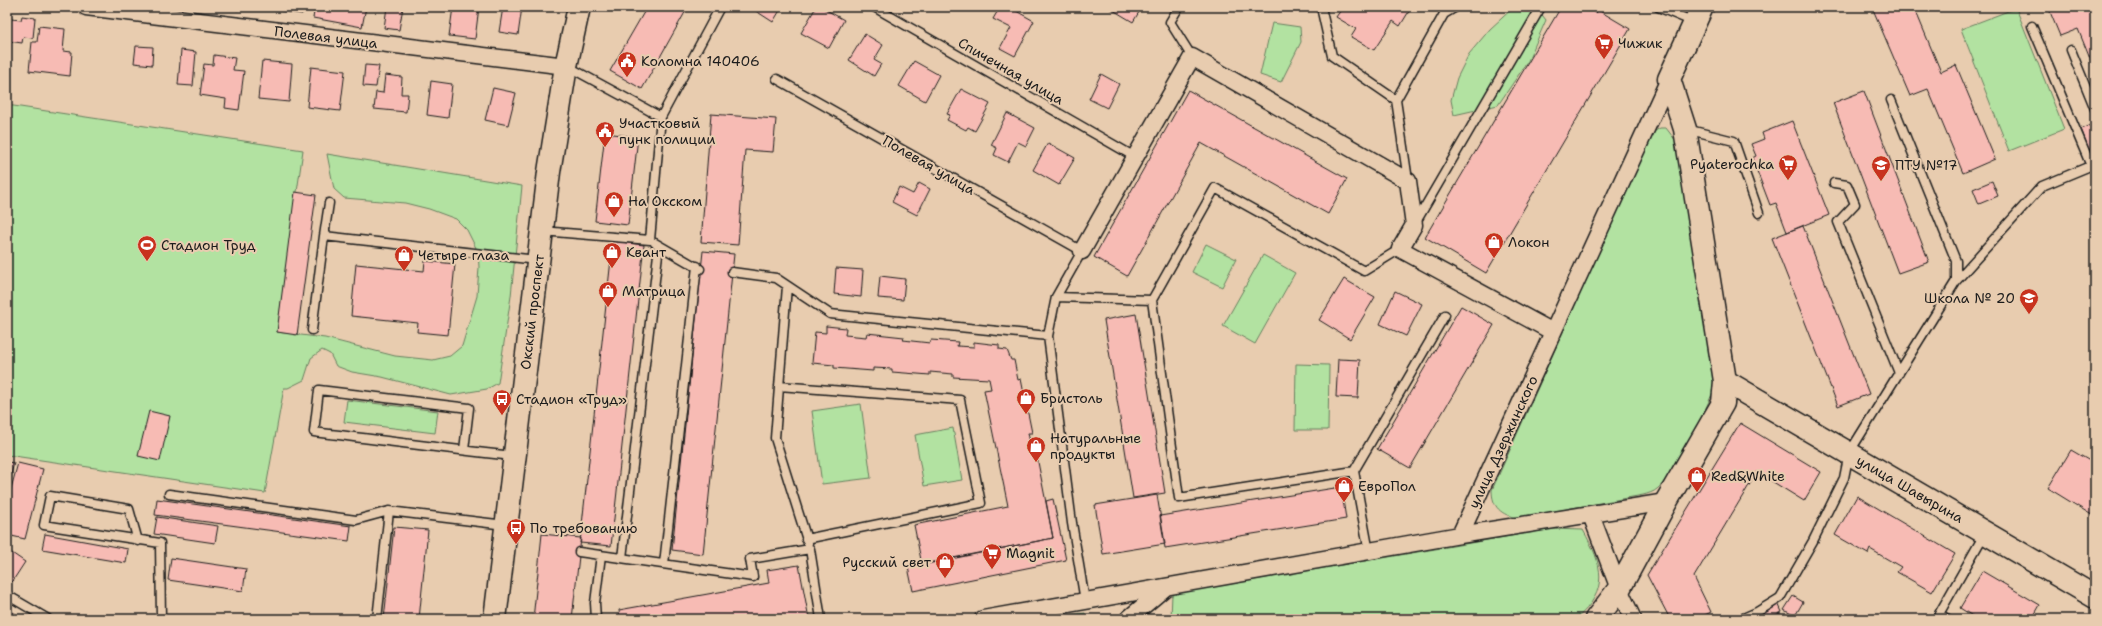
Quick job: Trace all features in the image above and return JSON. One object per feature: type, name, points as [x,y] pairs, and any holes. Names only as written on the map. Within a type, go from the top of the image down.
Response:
[{"type":"street","name":"Полевая улица","points":[[86,7],[566,66]]},
{"type":"street","name":"Окский проспект","points":[[495,619],[549,172],[566,66],[579,7]]},
{"type":"street","name":"улица Дзержинского","points":[[1460,535],[1699,15]]},
{"type":"street","points":[[1082,251],[1192,57],[1408,181],[1414,225],[1400,249],[1553,332]]},
{"type":"street","points":[[1596,619],[1619,589],[1666,502],[1723,403],[1726,381],[1685,129],[1669,79]]},
{"type":"street","name":"улица Шавырина","points":[[1726,381],[2095,597]]},
{"type":"street","points":[[983,619],[1460,535],[1666,502]]},
{"type":"street","points":[[1591,515],[1619,589],[1633,619]]},
{"type":"street","points":[[1128,619],[1167,586]]},
{"type":"lane","points":[[650,240],[661,117],[720,7]]},
{"type":"lane","name":"Спичечная улица","points":[[874,7],[1135,157]]},
{"type":"lane","points":[[1179,7],[1170,22],[1192,57]]},
{"type":"lane","points":[[1321,7],[1332,56],[1396,100]]},
{"type":"lane","points":[[1408,181],[1396,100],[1443,11],[1456,7]]},
{"type":"lane","points":[[1414,225],[1541,7]]},
{"type":"lane","points":[[1658,7],[1699,15]]},
{"type":"lane","points":[[1741,619],[1780,598],[1813,540],[1844,478],[1849,454],[1956,282],[2042,186],[2093,165],[2032,26]]},
{"type":"lane","points":[[2072,50],[2095,109]]},
{"type":"lane","points":[[566,66],[661,117]]},
{"type":"lane","name":"Полевая улица","points":[[777,79],[1082,251]]},
{"type":"lane","points":[[1891,100],[1956,261],[1956,282]]},
{"type":"lane","points":[[1685,129],[1734,141],[1759,213]]},
{"type":"lane","points":[[1834,183],[1847,185],[1855,204],[1838,222],[1899,373]]},
{"type":"lane","points":[[1354,471],[1179,498],[1152,300],[1215,188],[1364,271],[1400,249]]},
{"type":"lane","points":[[312,330],[329,202]]},
{"type":"lane","points":[[542,231],[650,240],[699,268],[664,564]]},
{"type":"lane","points":[[324,236],[538,260]]},
{"type":"lane","points":[[622,558],[659,246]]},
{"type":"lane","points":[[1082,251],[1056,297],[1048,336],[1072,523],[1085,601]]},
{"type":"lane","points":[[732,272],[776,278],[830,314],[1048,336]]},
{"type":"lane","points":[[787,286],[775,438],[810,549],[821,619]]},
{"type":"lane","points":[[1056,297],[1152,300]]},
{"type":"lane","points":[[1369,552],[1354,471],[1445,315]]},
{"type":"lane","points":[[779,386],[960,400],[981,503],[806,539]]},
{"type":"lane","points":[[464,450],[469,408],[319,390],[314,432],[464,450],[514,456]]},
{"type":"lane","points":[[170,494],[356,520],[389,511],[506,525]]},
{"type":"lane","points":[[138,541],[129,509],[50,496],[44,524],[138,541],[160,543],[161,619]]},
{"type":"lane","points":[[377,619],[389,511]]},
{"type":"lane","points":[[1948,619],[1939,614],[1985,533]]},
{"type":"lane","points":[[579,552],[753,577],[750,559],[810,549]]},
{"type":"lane","points":[[596,619],[595,603],[601,554]]},
{"type":"lane","points":[[7,595],[48,619]]},
{"type":"green space","points":[[1514,7],[1536,7],[1546,20],[1528,61],[1498,105],[1454,115],[1451,100],[1457,78],[1469,54],[1490,29]]},
{"type":"green space","points":[[2016,8],[2064,129],[2009,151],[1961,29]]},
{"type":"green space","points":[[1272,23],[1300,27],[1301,42],[1281,82],[1260,75]]},
{"type":"green space","name":"Стадион Труд","points":[[7,105],[303,150],[277,332],[325,338],[395,356],[433,360],[450,356],[462,346],[477,296],[479,267],[478,252],[467,230],[456,219],[429,209],[405,203],[344,198],[334,189],[327,154],[522,186],[511,296],[498,383],[487,389],[451,395],[382,377],[352,372],[336,366],[330,354],[322,350],[311,358],[304,380],[288,388],[284,388],[265,493],[7,455]]},
{"type":"green space","points":[[1660,128],[1666,128],[1676,141],[1715,386],[1698,424],[1681,456],[1664,482],[1654,491],[1643,495],[1518,518],[1512,517],[1502,512],[1496,506],[1492,496],[1492,490],[1652,133]]},
{"type":"green space","points":[[1206,244],[1236,259],[1222,287],[1192,272]]},
{"type":"green space","points":[[1263,255],[1295,273],[1255,344],[1223,326]]},
{"type":"green space","points":[[1296,364],[1329,365],[1328,430],[1295,430]]},
{"type":"green space","points":[[347,400],[438,411],[435,433],[344,422]]},
{"type":"green space","points":[[861,404],[871,478],[822,484],[812,411]]},
{"type":"green space","points":[[953,428],[962,480],[924,486],[915,435]]},
{"type":"green space","points":[[1552,529],[1583,530],[1599,566],[1600,577],[1594,598],[1576,619],[1171,619],[1172,594]]},
{"type":"green space","points":[[1085,613],[1085,619],[1046,619]]},
{"type":"building","points":[[169,7],[182,7],[181,14],[168,12]]},
{"type":"building","points":[[222,7],[238,7],[238,10]]},
{"type":"building","points":[[282,7],[304,7],[302,14],[281,11]]},
{"type":"building","points":[[315,7],[366,7],[362,27],[313,18]]},
{"type":"building","points":[[387,7],[403,7],[399,30],[384,28]]},
{"type":"building","points":[[453,7],[479,7],[475,39],[449,36]]},
{"type":"building","points":[[503,7],[522,7],[518,35],[499,32]]},
{"type":"building","points":[[647,7],[688,7],[642,89],[610,71]]},
{"type":"building","points":[[758,7],[782,7],[773,22],[756,11]]},
{"type":"building","points":[[816,7],[821,7],[844,20],[829,48],[801,33]]},
{"type":"building","points":[[1000,7],[1009,7],[1034,21],[1015,56],[1000,48],[1011,28],[993,19]]},
{"type":"building","points":[[1108,7],[1142,7],[1133,22]]},
{"type":"building","points":[[1343,7],[1411,8],[1400,26],[1393,21],[1374,50],[1351,37],[1356,29],[1336,17]]},
{"type":"building","points":[[1561,7],[1585,7],[1596,13],[1598,10],[1630,29],[1486,273],[1425,237]]},
{"type":"building","points":[[1872,7],[1914,7],[1941,72],[1956,65],[1995,159],[1963,173],[1928,89],[1910,96]]},
{"type":"building","points":[[2048,7],[2095,7],[2095,71],[2078,29],[2060,36]]},
{"type":"building","points":[[22,16],[35,18],[33,38],[23,37],[22,43],[8,41],[7,50],[7,24],[10,25],[11,19],[21,20]]},
{"type":"building","points":[[39,26],[65,29],[63,51],[72,52],[70,76],[29,71],[32,42],[37,42]]},
{"type":"building","points":[[865,34],[883,45],[874,60],[881,64],[874,76],[849,60]]},
{"type":"building","points":[[136,46],[153,47],[152,65],[134,63]]},
{"type":"building","points":[[181,50],[196,52],[193,86],[178,85]]},
{"type":"building","points":[[214,55],[235,58],[233,70],[244,71],[239,110],[225,108],[226,99],[200,95],[204,64],[213,65]]},
{"type":"building","points":[[262,61],[292,64],[289,102],[258,99]]},
{"type":"building","points":[[914,61],[939,75],[925,101],[899,86]]},
{"type":"building","points":[[365,65],[379,66],[376,87],[363,86]]},
{"type":"building","points":[[311,67],[345,71],[340,111],[307,107]]},
{"type":"building","points":[[1101,74],[1119,84],[1107,108],[1089,99]]},
{"type":"building","points":[[385,75],[402,77],[401,94],[408,94],[406,112],[374,109],[376,92],[383,93]]},
{"type":"building","points":[[431,81],[452,84],[448,118],[427,115]]},
{"type":"building","points":[[493,88],[516,93],[508,125],[485,120]]},
{"type":"building","points":[[961,89],[990,104],[975,131],[968,127],[966,130],[947,120],[950,115],[947,114]]},
{"type":"building","points":[[1188,90],[1347,179],[1328,214],[1201,143],[1127,276],[1094,257]]},
{"type":"building","name":"ПТУ №17","points":[[1864,91],[1929,262],[1898,273],[1833,103]]},
{"type":"building","points":[[1007,113],[1035,128],[1026,146],[1018,142],[1008,162],[994,155],[997,148],[991,145]]},
{"type":"building","points":[[711,114],[776,119],[773,152],[745,150],[738,245],[701,242]]},
{"type":"building","name":"Pyaterochka","points":[[1792,121],[1829,215],[1787,232],[1776,203],[1770,205],[1752,158],[1756,156],[1751,144],[1764,139],[1762,133]]},
{"type":"building","points":[[2095,123],[2095,147],[2089,150],[2081,129]]},
{"type":"building","points":[[605,133],[638,137],[628,225],[595,221]]},
{"type":"building","points":[[1048,143],[1075,158],[1059,185],[1033,170]]},
{"type":"building","points":[[1992,181],[1998,196],[1979,204],[1973,189]]},
{"type":"building","points":[[919,183],[930,189],[917,215],[892,202],[899,187],[913,194]]},
{"type":"building","points":[[295,192],[316,195],[297,335],[277,332]]},
{"type":"building","points":[[1803,226],[1869,394],[1838,406],[1772,238]]},
{"type":"building","points":[[613,241],[644,245],[611,546],[580,543]]},
{"type":"building","points":[[703,251],[734,254],[703,554],[672,550]]},
{"type":"building","points":[[425,261],[455,264],[448,335],[417,332],[418,323],[351,316],[356,264],[424,271]]},
{"type":"building","points":[[836,268],[863,270],[861,297],[834,294]]},
{"type":"building","points":[[880,276],[905,279],[903,300],[878,298]]},
{"type":"building","points":[[1344,279],[1375,297],[1350,339],[1319,320]]},
{"type":"building","points":[[1395,291],[1422,304],[1406,336],[1380,324]]},
{"type":"building","points":[[1461,306],[1494,325],[1410,468],[1377,449]]},
{"type":"building","points":[[1136,314],[1165,493],[1133,498],[1104,320]]},
{"type":"building","points":[[826,326],[846,328],[845,335],[866,337],[867,333],[904,337],[903,340],[930,343],[931,340],[958,342],[957,346],[974,347],[974,342],[999,345],[999,349],[1007,350],[1011,360],[1014,360],[1018,380],[1021,379],[1032,433],[1028,433],[1032,452],[1036,452],[1053,538],[922,565],[914,525],[1008,506],[984,390],[991,389],[989,379],[953,377],[953,374],[930,372],[930,375],[892,372],[892,369],[873,368],[873,371],[834,368],[834,365],[812,363],[815,332],[826,333]]},
{"type":"building","points":[[1338,359],[1360,360],[1358,398],[1336,397]]},
{"type":"building","points":[[149,411],[170,416],[160,461],[138,456]]},
{"type":"building","points":[[1740,423],[1821,472],[1804,501],[1757,472],[1694,577],[1711,612],[1697,619],[1670,619],[1647,575]]},
{"type":"building","points":[[2071,450],[2095,464],[2095,517],[2048,488]]},
{"type":"building","points":[[7,462],[14,463],[7,489]]},
{"type":"building","points":[[18,463],[43,469],[25,539],[7,535],[7,503]]},
{"type":"building","points":[[1341,487],[1346,519],[1165,548],[1160,516]]},
{"type":"building","points":[[1157,495],[1165,544],[1103,554],[1095,505]]},
{"type":"building","points":[[1857,496],[1955,554],[1932,592],[1897,572],[1901,567],[1870,549],[1868,554],[1835,535]]},
{"type":"building","points":[[157,499],[351,526],[349,541],[155,515]]},
{"type":"building","points":[[1053,499],[1066,560],[913,591],[908,567],[1053,538],[1046,501]]},
{"type":"building","points":[[157,517],[218,526],[215,543],[154,534]]},
{"type":"building","points":[[394,527],[428,530],[419,619],[384,619]]},
{"type":"building","points":[[45,534],[128,549],[126,563],[42,549]]},
{"type":"building","points":[[542,534],[581,538],[572,619],[533,619]]},
{"type":"building","points":[[9,551],[25,562],[12,582],[7,579],[7,554]]},
{"type":"building","points":[[171,558],[246,569],[243,591],[168,580]]},
{"type":"building","points":[[799,565],[809,619],[620,619],[619,610],[769,583],[767,570]]},
{"type":"building","points":[[1982,571],[2040,605],[2032,619],[1977,619],[1960,608]]},
{"type":"building","points":[[1793,596],[1803,602],[1795,616],[1784,610]]},
{"type":"building","points":[[1778,603],[1782,612],[1768,619],[1756,619],[1754,615]]},
{"type":"building","points":[[7,609],[25,619],[7,619]]},
{"type":"place","name":"Чижик","points":[[1604,60]]},
{"type":"place","name":"Коломна 140406","points":[[627,78]]},
{"type":"place","name":"Участковый пунк полиции","points":[[605,148]]},
{"type":"place","name":"Pyaterochka","points":[[1788,181]]},
{"type":"place","name":"ПТУ №17","points":[[1881,182]]},
{"type":"place","name":"На Окском","points":[[614,218]]},
{"type":"place","name":"Локон","points":[[1494,259]]},
{"type":"place","name":"Стадион Труд","points":[[147,262]]},
{"type":"place","name":"Квант","points":[[612,269]]},
{"type":"place","name":"Четыре глаза","points":[[404,272]]},
{"type":"place","name":"Матрица","points":[[608,308]]},
{"type":"place","name":"Школа № 20","points":[[2029,315]]},
{"type":"place","name":"Бристоль","points":[[1026,415]]},
{"type":"place","name":"Стадион «Труд»","points":[[502,416]]},
{"type":"place","name":"Натуральные продукты","points":[[1036,463]]},
{"type":"place","name":"Red&White","points":[[1697,493]]},
{"type":"place","name":"ЕвроПол","points":[[1344,503]]},
{"type":"place","name":"По требованию","points":[[516,545]]},
{"type":"place","name":"Magnit","points":[[992,570]]},
{"type":"place","name":"Русский свет","points":[[945,579]]}]
